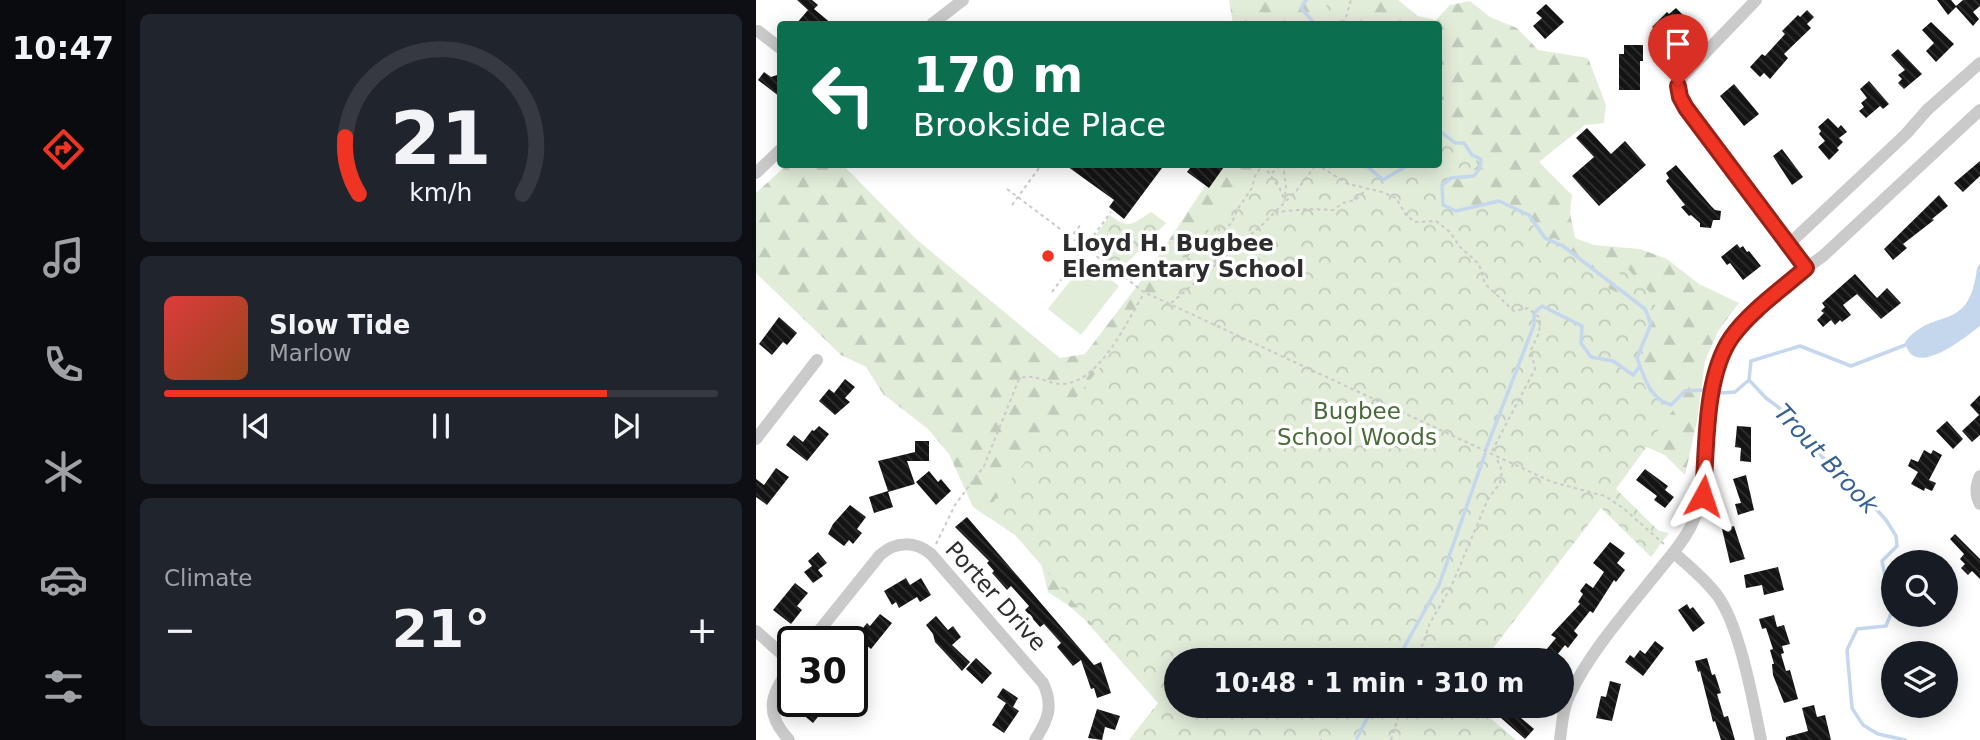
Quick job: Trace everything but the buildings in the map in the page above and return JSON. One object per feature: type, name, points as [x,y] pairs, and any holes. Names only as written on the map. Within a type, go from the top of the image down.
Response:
[{"type":"street","points":[[936,21],[962,0]]},
{"type":"street","points":[[1756,0],[1683,76],[1678,86],[1680,97],[1806,268]]},
{"type":"street","points":[[758,31],[777,46]]},
{"type":"street","points":[[1789,244],[1906,134],[1927,110],[1980,63]]},
{"type":"street","points":[[1560,740],[1569,696],[1586,665],[1674,553],[1691,527],[1703,496],[1712,394],[1722,355],[1732,337],[1980,110]]},
{"type":"street","points":[[756,173],[777,153]]},
{"type":"street","points":[[756,439],[817,360]]},
{"type":"street","points":[[1980,476],[1977,488],[1980,504]]},
{"type":"street","name":"Porter Drive","points":[[823,626],[880,555],[901,544],[918,546],[931,554],[1044,683],[1050,709],[1035,740]]},
{"type":"street","points":[[1674,553],[1704,580],[1725,607],[1738,641],[1761,740]]},
{"type":"street","points":[[756,631],[777,650]]},
{"type":"street","points":[[777,685],[772,704],[775,721],[789,740]]},
{"type":"path","points":[[1345,21],[1352,0]]},
{"type":"path","points":[[1012,205],[1039,168]]},
{"type":"path","points":[[1216,266],[1219,227],[1225,228],[1232,223],[1261,168]]},
{"type":"path","points":[[1265,168],[1280,185],[1284,200]]},
{"type":"path","points":[[1271,174],[1278,168]]},
{"type":"path","points":[[1283,168],[1286,186],[1284,200]]},
{"type":"path","points":[[1170,303],[1216,266],[1274,212],[1313,168]]},
{"type":"path","points":[[1321,168],[1348,184],[1396,198],[1406,215],[1415,222],[1436,221],[1479,264],[1485,284],[1504,302],[1514,311],[1528,308],[1540,318],[1539,333],[1531,350],[1535,369],[1491,453]]},
{"type":"path","points":[[1007,189],[1144,292],[1552,482],[1605,496],[1623,508],[1674,553]]},
{"type":"path","points":[[1274,212],[1333,210],[1343,203],[1355,200],[1368,189]]},
{"type":"path","points":[[1052,292],[1111,212]]},
{"type":"path","points":[[1065,245],[1081,224]]},
{"type":"path","points":[[936,544],[955,505],[984,466],[1019,379],[1029,376],[1060,384],[1081,378],[1095,369],[1144,292]]},
{"type":"path","points":[[1420,648],[1430,623],[1451,587],[1488,499],[1500,483],[1502,471],[1496,456]]},
{"type":"path","points":[[1391,740],[1398,718]]},
{"type":"green space","name":"Bugbee School Woods","points":[[1229,0],[1398,0],[1418,16],[1436,20],[1450,5],[1470,1],[1490,17],[1517,28],[1538,50],[1588,58],[1606,105],[1604,123],[1585,125],[1539,162],[1572,195],[1570,213],[1575,238],[1594,245],[1640,249],[1667,259],[1699,284],[1739,303],[1718,331],[1705,361],[1697,421],[1685,475],[1665,455],[1644,446],[1202,648],[1164,648],[1164,718],[1297,718],[1501,740],[1129,740],[1158,703],[1084,619],[1048,592],[1039,555],[1024,541],[973,507],[949,454],[928,429],[883,394],[866,367],[841,355],[756,273],[756,193],[784,168],[846,168],[916,239],[1060,358],[1085,354],[1147,273],[1217,168],[1442,168],[1442,21],[1232,21]]},
{"type":"green space","points":[[1328,0],[1355,0],[1348,21],[1323,21]]},
{"type":"green space","name":"Bugbee School Woods","points":[[1442,124],[1454,140],[1474,155],[1478,166],[1467,174],[1453,174],[1443,184],[1443,199],[1458,210],[1502,200],[1524,213],[1545,240],[1555,238],[1596,272],[1608,288],[1618,293],[1626,287],[1619,272],[1625,266],[1655,298],[1655,311],[1643,347],[1644,386],[1656,397],[1689,388],[1616,489],[1659,531],[1669,533],[1651,557],[1601,508],[1493,648],[1164,648],[1164,718],[1490,718],[1516,740],[1130,740],[1160,702],[990,506],[1257,170],[1255,168],[1442,168]]},
{"type":"green space","points":[[1151,212],[1166,223],[1124,266],[1114,266],[1088,246],[1110,215],[1121,223],[1130,224]]},
{"type":"green space","points":[[1086,261],[1119,286],[1081,335],[1048,309]]},
{"type":"water","points":[[1980,264],[1980,326],[1939,353],[1918,357],[1910,353],[1905,342],[1916,331],[1959,311],[1967,303]]},
{"type":"waterway","points":[[1306,0],[1301,8],[1312,21]]},
{"type":"waterway","points":[[1442,133],[1455,143],[1464,143],[1472,155],[1481,159],[1480,168],[1474,176],[1451,178],[1442,185],[1443,205],[1456,211],[1499,201],[1529,215],[1545,238],[1563,246],[1645,309],[1651,324],[1637,358],[1653,393],[1671,405],[1685,391],[1703,390]]},
{"type":"waterway","points":[[1369,168],[1383,180],[1403,168]]},
{"type":"waterway","points":[[1486,449],[1534,325],[1534,313],[1542,306],[1582,326],[1581,343],[1591,357],[1613,361],[1633,375],[1640,366]]},
{"type":"waterway","name":"Trout Brook","points":[[1905,740],[1878,734],[1863,725],[1852,708],[1847,650],[1857,629],[1886,626],[1892,611],[1882,561],[1897,546],[1896,536],[1886,520],[1845,475],[1822,457],[1794,419],[1766,398],[1749,380],[1751,361],[1800,346],[1851,366],[1908,344]]},
{"type":"waterway","points":[[1721,393],[1735,392],[1749,380]]},
{"type":"waterway","points":[[1404,648],[1439,585],[1485,454]]},
{"type":"waterway","points":[[1357,738],[1367,718]]},
{"type":"place","name":"Lloyd H. Bugbee Elementary School","points":[[1048,256]]},
{"type":"route","points":[[1678,86],[1686,108],[1806,268],[1748,320],[1732,337],[1722,355],[1712,394],[1703,496]]}]
